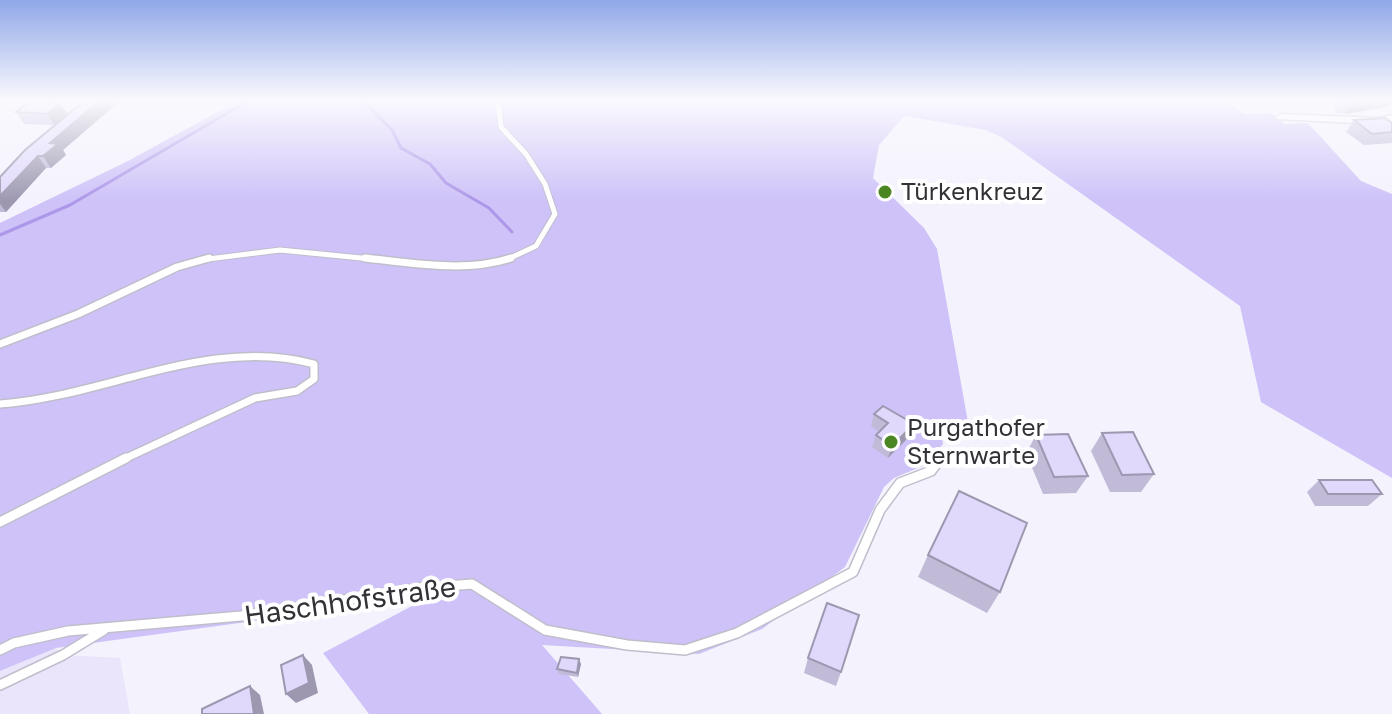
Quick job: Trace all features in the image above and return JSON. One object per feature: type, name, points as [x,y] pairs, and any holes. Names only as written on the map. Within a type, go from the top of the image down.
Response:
[{"type":"lane","points":[[0,344],[72,317],[193,261],[219,255],[281,250],[364,255],[418,265],[505,260],[532,248],[547,234],[555,214],[545,184],[526,154],[508,134]]},
{"type":"lane","points":[[0,404],[43,400],[219,360],[271,354],[298,357],[314,364],[314,379],[297,391],[255,398],[177,432],[0,522]]},
{"type":"lane","name":"Haschhofstraße","points":[[0,650],[14,643],[68,631],[241,616],[421,588],[472,584],[521,618],[545,630],[627,645],[685,650],[737,633],[853,572],[880,510],[893,492],[900,483],[931,471],[942,457]]},
{"type":"lane","points":[[0,685],[63,655],[108,628]]},
{"type":"shaded area","points":[[177,134],[888,134],[879,145],[873,178],[924,228],[937,249],[969,428],[941,432],[943,444],[925,465],[894,478],[884,487],[845,567],[762,629],[699,654],[542,645],[602,714],[369,714],[323,653],[429,597],[56,648],[0,671],[0,223]]},
{"type":"shaded area","points":[[995,134],[1318,134],[1361,181],[1392,194],[1392,478],[1261,402],[1240,306]]},
{"type":"shaded area","points":[[56,648],[63,655],[120,658],[130,714],[0,714],[0,671]]},
{"type":"building","points":[[44,134],[60,134],[50,143],[58,144],[43,156],[38,156],[0,196],[0,177]]},
{"type":"building","points":[[883,406],[914,424],[892,446],[876,435],[888,423],[874,414]]},
{"type":"building","points":[[1133,432],[1154,474],[1122,475],[1102,433]]},
{"type":"building","points":[[1068,434],[1088,476],[1054,477],[1036,435]]},
{"type":"building","points":[[1319,480],[1372,480],[1382,494],[1328,494]]},
{"type":"building","points":[[959,491],[1027,523],[1000,592],[928,555]]},
{"type":"building","points":[[827,603],[859,615],[841,672],[808,658]]},
{"type":"building","points":[[303,655],[309,683],[286,694],[281,665]]},
{"type":"building","points":[[561,657],[579,659],[577,673],[557,669]]},
{"type":"building","points":[[250,686],[254,714],[202,714],[202,709]]},
{"type":"waterway","points":[[0,235],[70,205],[191,134]]},
{"type":"waterway","points":[[394,134],[401,148],[430,164],[446,183],[489,208],[512,232]]},
{"type":"place","name":"Türkenkreuz","points":[[885,192]]},
{"type":"place","name":"Purgathofer Sternwarte","points":[[891,442]]}]
